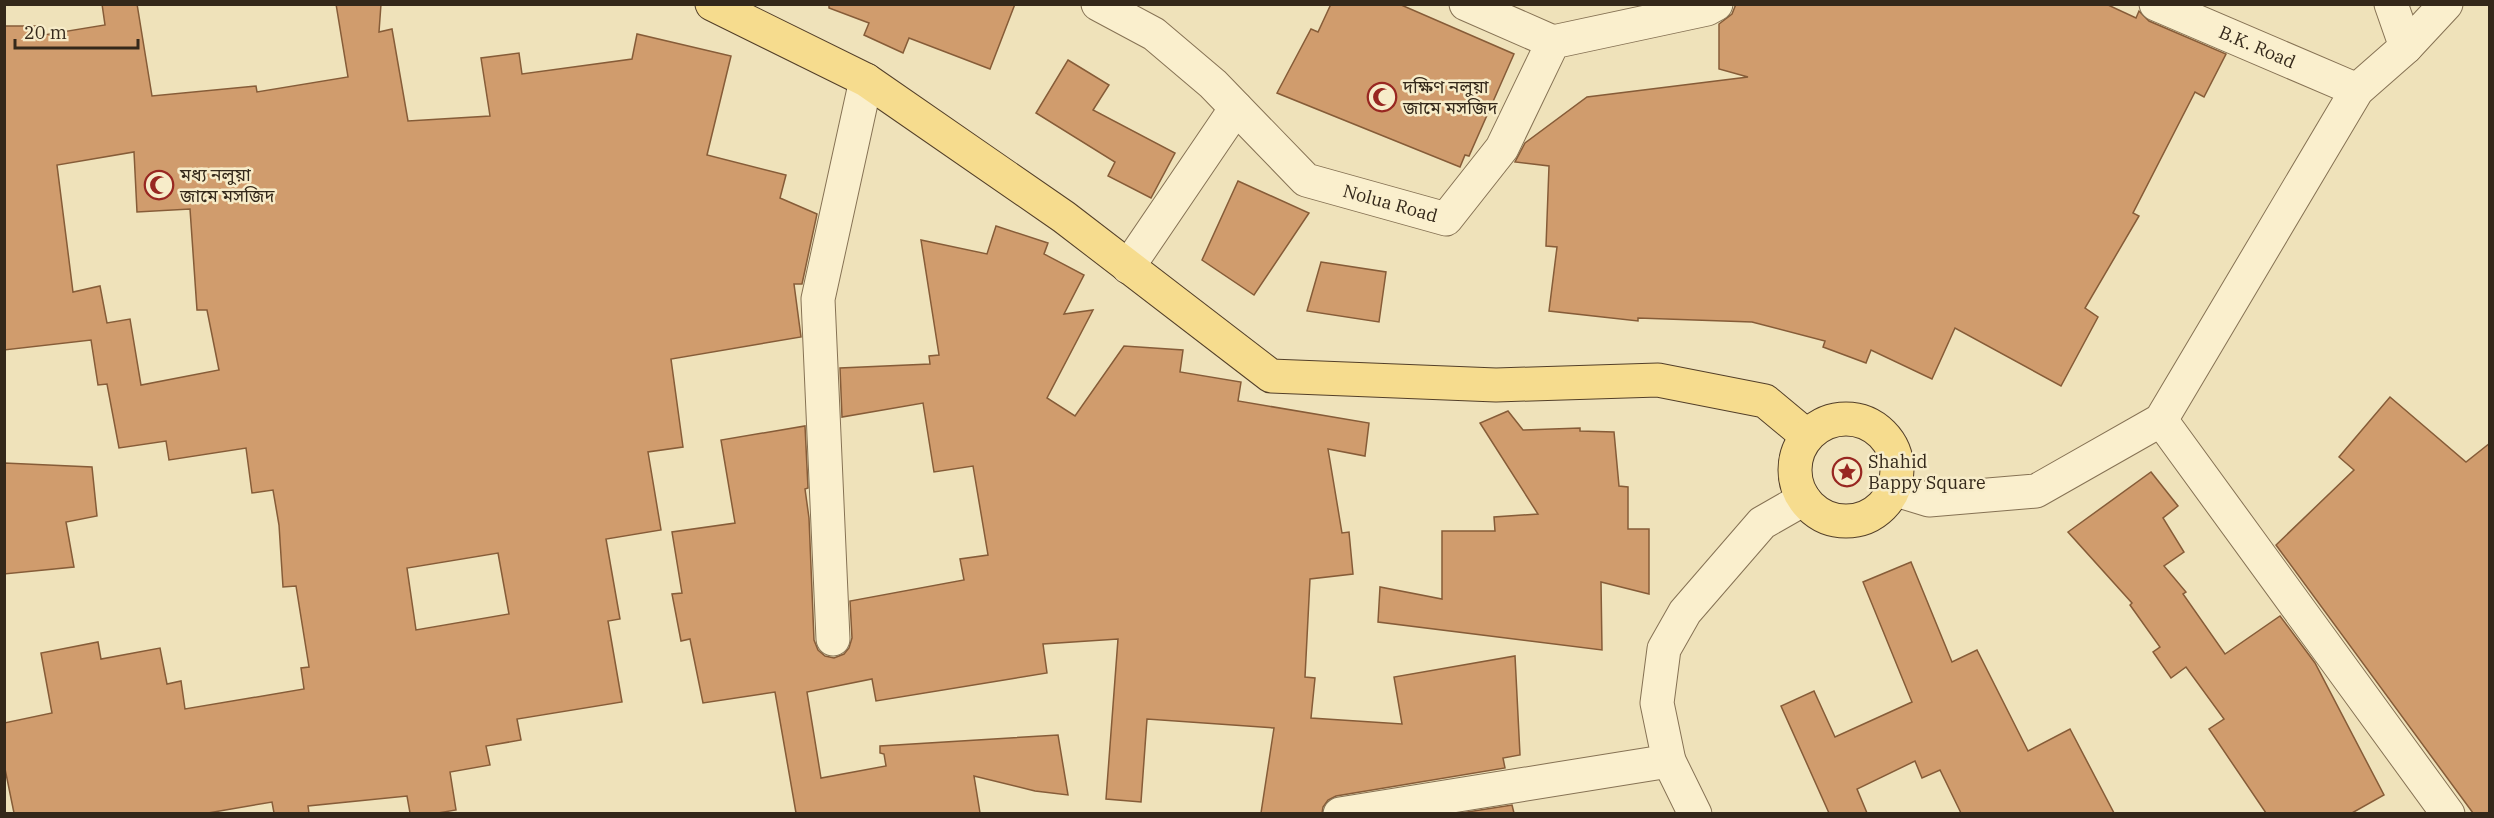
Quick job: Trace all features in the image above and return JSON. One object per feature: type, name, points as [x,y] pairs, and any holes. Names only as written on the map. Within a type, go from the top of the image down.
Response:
[{"type":"main road","points":[[712,4],[866,80],[1064,217],[1271,376],[1496,385],[1658,380],[1765,401],[1808,436]]},
{"type":"main road","points":[[1838,420],[1856,420],[1872,426],[1886,438],[1893,454],[1896,471],[1893,489],[1885,502],[1874,513],[1859,520],[1843,521],[1828,518],[1814,510],[1804,499],[1797,484],[1795,467],[1799,450],[1808,436],[1821,425],[1838,420]]},
{"type":"street","name":"Nolua Road","points":[[1098,4],[1154,34],[1213,84],[1306,180],[1446,219],[1502,148],[1553,42]]},
{"type":"street","points":[[1466,4],[1553,42],[1707,9],[1716,4]]},
{"type":"street","name":"B.K. Road","points":[[2156,4],[2357,90]]},
{"type":"street","points":[[2391,4],[2406,47]]},
{"type":"street","points":[[1893,489],[1929,500],[2036,491],[2161,420],[2357,90],[2406,47],[2446,4]]},
{"type":"street","points":[[833,639],[818,299],[866,80]]},
{"type":"street","points":[[1128,267],[1236,108]]},
{"type":"street","points":[[2161,420],[2448,813]]},
{"type":"street","points":[[1695,813],[1670,761],[1657,703],[1664,649],[1685,612],[1762,523],[1804,499]]},
{"type":"street","points":[[1340,813],[1670,761]]},
{"type":"building","points":[[102,4],[137,4],[152,96],[256,86],[257,92],[348,77],[336,4],[381,4],[379,32],[392,29],[408,121],[490,116],[481,58],[519,53],[522,74],[632,59],[637,34],[731,56],[707,155],[786,175],[780,198],[817,214],[802,284],[794,284],[801,337],[671,359],[683,447],[648,452],[661,530],[606,539],[620,619],[608,621],[622,702],[517,719],[521,740],[486,746],[490,765],[450,772],[456,810],[438,813],[410,813],[407,796],[308,806],[309,813],[274,813],[272,802],[208,813],[14,813],[4,764],[4,723],[52,713],[41,653],[98,642],[101,659],[160,648],[167,684],[181,681],[185,709],[304,689],[301,668],[309,667],[296,586],[283,587],[279,525],[273,490],[252,493],[246,448],[169,460],[166,441],[119,448],[107,384],[98,385],[91,340],[4,350],[4,26],[37,26],[38,36],[105,25]],"holes":[[[134,152],[137,212],[190,209],[197,310],[207,310],[219,370],[141,385],[130,319],[107,323],[100,286],[73,292],[57,165]],[[498,553],[509,614],[416,630],[407,568]]]},
{"type":"building","points":[[829,4],[1015,4],[990,69],[909,38],[903,53],[864,35],[869,23],[829,8]]},
{"type":"building","points":[[1331,4],[1399,4],[1514,54],[1469,156],[1465,155],[1460,167],[1277,93],[1311,29],[1318,32]]},
{"type":"building","points":[[1736,4],[2106,4],[2136,18],[2139,11],[2149,21],[2226,54],[2204,97],[2195,92],[2133,213],[2139,216],[2085,308],[2098,317],[2061,386],[1955,328],[1932,379],[1871,350],[1866,363],[1823,347],[1825,341],[1752,322],[1638,318],[1638,321],[1549,311],[1557,247],[1546,246],[1549,166],[1515,162],[1525,143],[1587,97],[1748,77],[1719,69],[1719,24],[1732,14]]},
{"type":"building","points":[[1068,60],[1109,85],[1093,110],[1175,153],[1151,198],[1108,176],[1115,162],[1036,113]]},
{"type":"building","points":[[1238,181],[1309,213],[1254,295],[1202,260]]},
{"type":"building","points":[[996,226],[1048,243],[1044,254],[1084,275],[1064,314],[1093,310],[1047,398],[1075,416],[1124,346],[1183,350],[1180,372],[1241,382],[1238,401],[1369,423],[1365,456],[1328,449],[1342,533],[1349,532],[1353,574],[1310,579],[1305,677],[1315,678],[1311,718],[1402,724],[1394,677],[1515,656],[1520,755],[1503,758],[1505,768],[1336,796],[1328,800],[1322,813],[1261,813],[1274,728],[1147,719],[1141,802],[1106,799],[1118,639],[1043,644],[1047,673],[876,701],[872,679],[807,692],[821,778],[886,766],[884,754],[880,753],[880,746],[1058,735],[1068,795],[1035,791],[974,776],[980,813],[796,813],[775,692],[703,703],[690,639],[681,641],[672,594],[682,593],[672,532],[735,523],[721,440],[805,426],[808,488],[805,489],[809,518],[814,640],[818,650],[825,656],[834,658],[844,654],[849,648],[852,638],[850,601],[964,580],[960,559],[988,555],[973,466],[934,472],[923,403],[842,417],[840,368],[930,364],[929,356],[939,355],[921,240],[987,254]]},
{"type":"building","points":[[1321,262],[1386,272],[1379,322],[1307,311]]},
{"type":"building","points":[[2390,397],[2466,462],[2490,443],[2490,813],[2473,813],[2276,545],[2354,470],[2339,457]]},
{"type":"building","points":[[1508,411],[1523,430],[1580,428],[1580,431],[1614,432],[1619,486],[1628,487],[1628,529],[1649,529],[1649,594],[1601,582],[1602,650],[1378,622],[1380,587],[1442,599],[1442,531],[1495,531],[1494,517],[1538,514],[1480,423]]},
{"type":"building","points":[[4,463],[92,467],[97,516],[66,522],[74,567],[4,574]]},
{"type":"building","points":[[2151,472],[2178,506],[2163,518],[2184,552],[2164,566],[2186,592],[2183,594],[2225,654],[2280,616],[2315,663],[2384,795],[2352,813],[2266,813],[2209,729],[2224,719],[2186,667],[2171,678],[2153,652],[2160,647],[2130,605],[2132,603],[2068,532]]},
{"type":"building","points":[[1911,562],[1952,662],[1977,650],[2028,751],[2070,729],[2114,813],[1961,813],[1940,770],[1922,778],[1915,761],[1857,789],[1867,813],[1829,813],[1781,706],[1814,691],[1835,737],[1912,702],[1863,582]]},
{"type":"building","points":[[1512,805],[1514,813],[1461,813]]},
{"type":"place","name":"দক্ষিণ নলুয়া জামে মসজিদ","points":[[1382,97]]},
{"type":"place","name":"মধ্য নলুয়া জামে মসজিদ","points":[[159,185]]},
{"type":"place","name":"Shahid Bappy Square","points":[[1847,472]]}]
